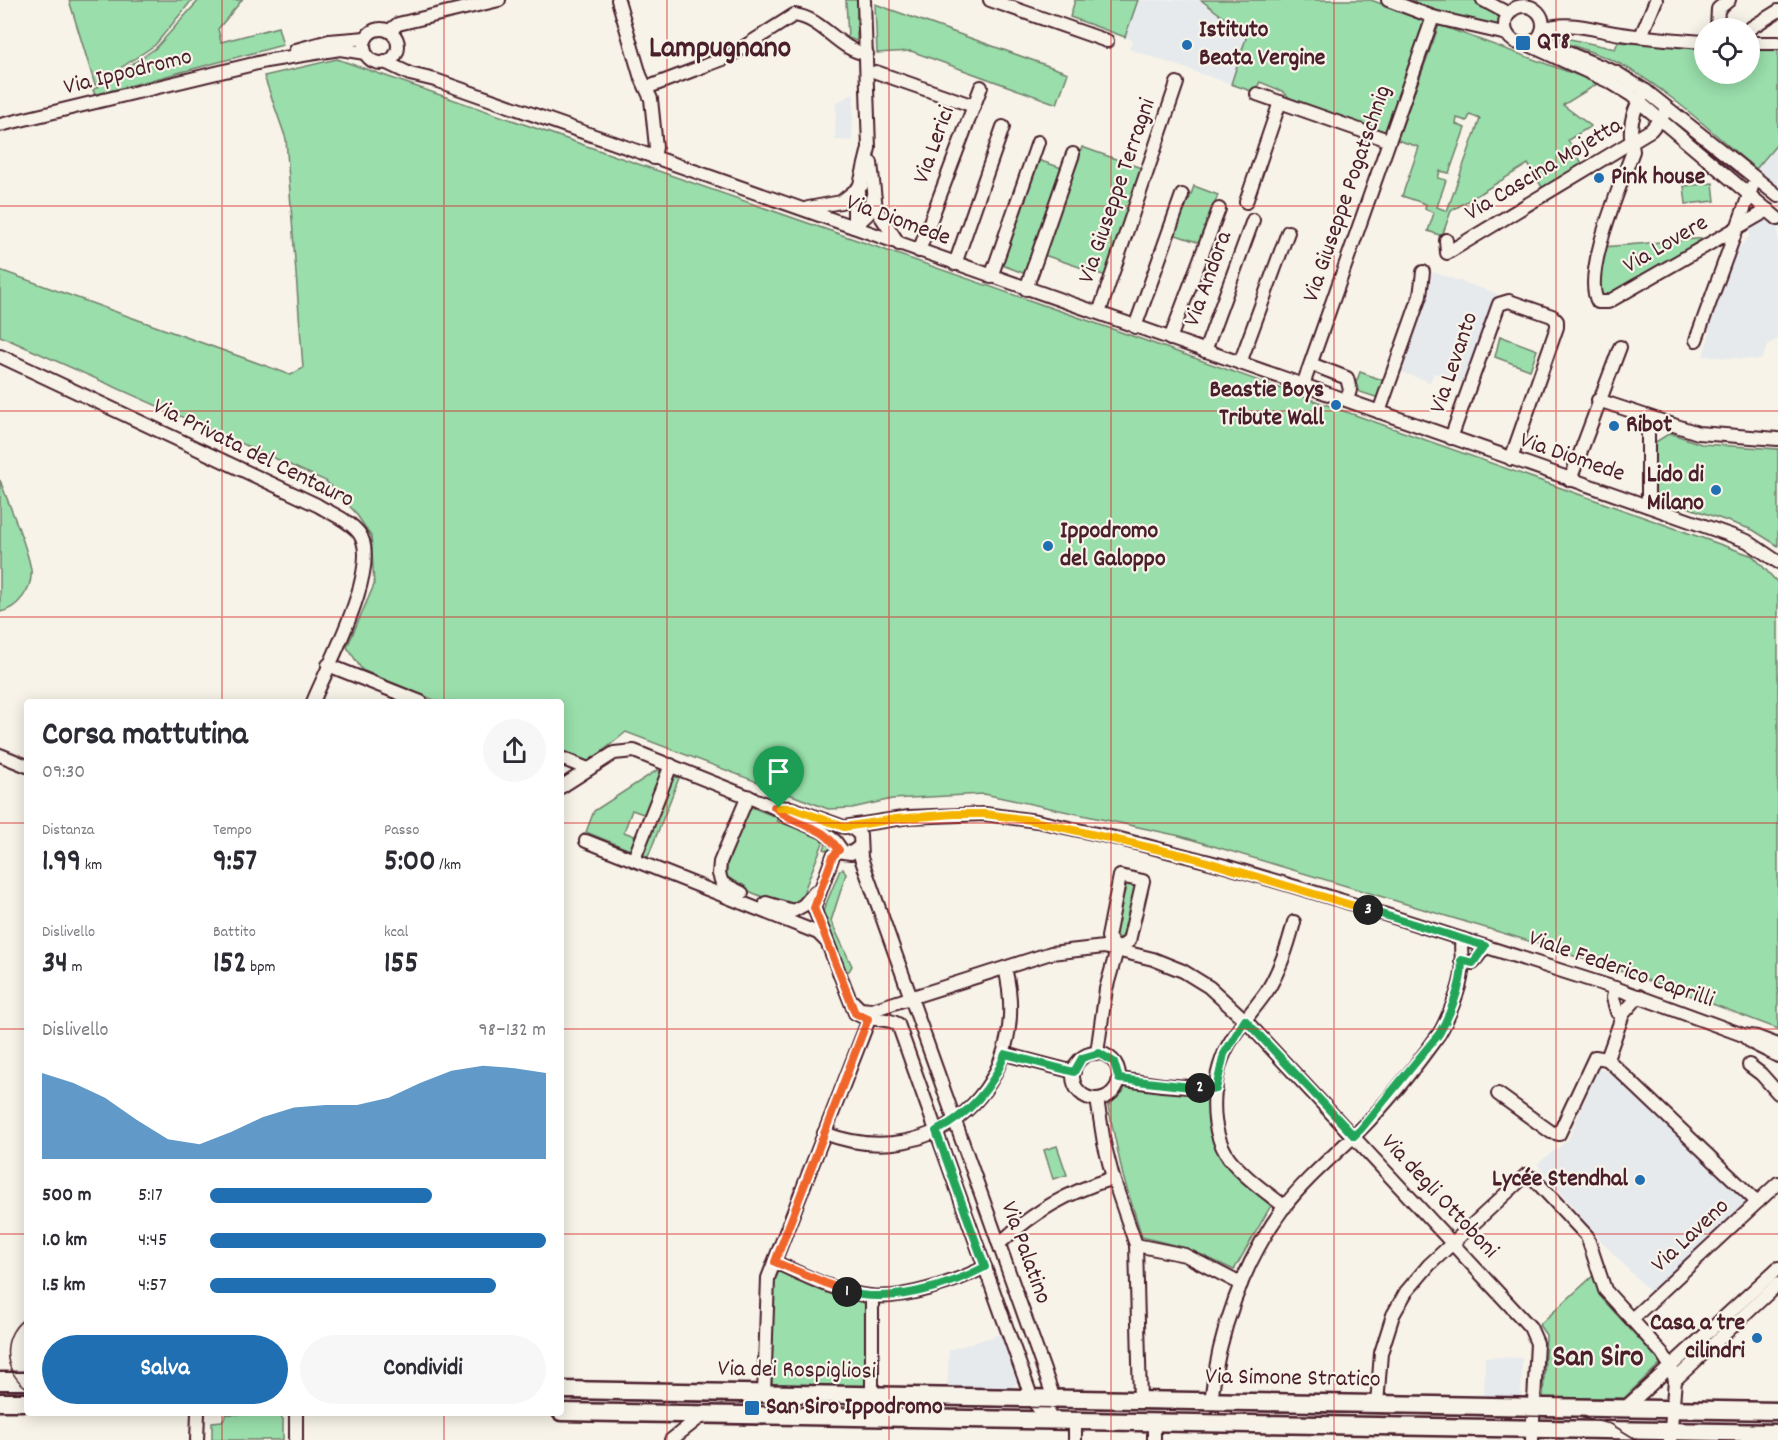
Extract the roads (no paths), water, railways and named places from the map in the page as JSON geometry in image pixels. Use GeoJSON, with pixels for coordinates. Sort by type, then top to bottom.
{"type":"FeatureCollection","features":[{"type":"Feature","properties":{"kind":"main road"},"geometry":{"type":"LineString","coordinates":[[0,1381],[24,1381]]}},
{"type":"Feature","properties":{"kind":"main road","name":"Via dei Rospigliosi"},"geometry":{"type":"LineString","coordinates":[[564,1390],[1052,1399]]}},
{"type":"Feature","properties":{"kind":"main road","name":"Via Simone Stratico"},"geometry":{"type":"LineString","coordinates":[[1052,1399],[1778,1411]]}},
{"type":"Feature","properties":{"kind":"main road"},"geometry":{"type":"LineString","coordinates":[[0,1402],[24,1402]]}},
{"type":"Feature","properties":{"kind":"main road"},"geometry":{"type":"LineString","coordinates":[[1692,1410],[1692,1431]]}},
{"type":"Feature","properties":{"kind":"main road","name":"Via dei Rospigliosi"},"geometry":{"type":"LineString","coordinates":[[564,1412],[1076,1421]]}},
{"type":"Feature","properties":{"kind":"main road","name":"Via Simone Stratico"},"geometry":{"type":"LineString","coordinates":[[1076,1421],[1533,1434],[1671,1436],[1692,1431],[1778,1433]]}},
{"type":"Feature","properties":{"kind":"street"},"geometry":{"type":"LineString","coordinates":[[389,31],[398,24],[499,0]]}},
{"type":"Feature","properties":{"kind":"street"},"geometry":{"type":"LineString","coordinates":[[618,0],[651,99],[656,147],[654,158]]}},
{"type":"Feature","properties":{"kind":"street"},"geometry":{"type":"LineString","coordinates":[[854,228],[867,214],[869,148],[864,0]]}},
{"type":"Feature","properties":{"kind":"street"},"geometry":{"type":"LineString","coordinates":[[990,0],[1107,41]]}},
{"type":"Feature","properties":{"kind":"street"},"geometry":{"type":"LineString","coordinates":[[1388,0],[1433,16],[1507,34]]}},
{"type":"Feature","properties":{"kind":"street"},"geometry":{"type":"LineString","coordinates":[[1483,0],[1513,8],[1523,6],[1534,8],[1585,27]]}},
{"type":"Feature","properties":{"kind":"street"},"geometry":{"type":"LineString","coordinates":[[1641,36],[1656,0]]}},
{"type":"Feature","properties":{"kind":"street"},"geometry":{"type":"LineString","coordinates":[[1718,18],[1718,9],[1729,0]]}},
{"type":"Feature","properties":{"kind":"street"},"geometry":{"type":"LineString","coordinates":[[1513,8],[1505,24],[1507,34],[1514,42],[1527,44],[1669,108],[1778,196]]}},
{"type":"Feature","properties":{"kind":"street"},"geometry":{"type":"LineString","coordinates":[[1534,8],[1551,46],[1617,72],[1642,95],[1660,120],[1778,219]]}},
{"type":"Feature","properties":{"kind":"street"},"geometry":{"type":"LineString","coordinates":[[1760,22],[1778,11]]}},
{"type":"Feature","properties":{"kind":"street"},"geometry":{"type":"LineString","coordinates":[[646,88],[718,61],[794,15],[828,31],[848,48],[867,54]]}},
{"type":"Feature","properties":{"kind":"street","name":"Via Giuseppe Pogatschnig"},"geometry":{"type":"LineString","coordinates":[[1303,386],[1433,16]]}},
{"type":"Feature","properties":{"kind":"street"},"geometry":{"type":"LineString","coordinates":[[1527,44],[1537,39],[1542,30],[1559,25],[1694,41]]}},
{"type":"Feature","properties":{"kind":"street"},"geometry":{"type":"LineString","coordinates":[[377,29],[389,31],[397,41],[396,53],[385,62],[374,61],[365,53],[366,38],[377,29]]}},
{"type":"Feature","properties":{"kind":"street","name":"Via Ippodromo"},"geometry":{"type":"LineString","coordinates":[[266,61],[320,43],[366,38]]}},
{"type":"Feature","properties":{"kind":"street"},"geometry":{"type":"LineString","coordinates":[[1760,43],[1778,43]]}},
{"type":"Feature","properties":{"kind":"street","name":"Via Ippodromo"},"geometry":{"type":"LineString","coordinates":[[0,125],[266,61],[340,49],[365,53]]}},
{"type":"Feature","properties":{"kind":"street","name":"Via Diomede"},"geometry":{"type":"LineString","coordinates":[[396,53],[403,63],[435,80]]}},
{"type":"Feature","properties":{"kind":"street","name":"Via Diomede"},"geometry":{"type":"LineString","coordinates":[[385,62],[410,74],[435,80],[803,208],[919,252],[1747,541],[1778,562]]}},
{"type":"Feature","properties":{"kind":"street"},"geometry":{"type":"LineString","coordinates":[[876,72],[968,104]]}},
{"type":"Feature","properties":{"kind":"street","name":"Via Giuseppe Terragni"},"geometry":{"type":"LineString","coordinates":[[1099,314],[1177,83]]}},
{"type":"Feature","properties":{"kind":"street","name":"Via Lerici"},"geometry":{"type":"LineString","coordinates":[[919,252],[981,87]]}},
{"type":"Feature","properties":{"kind":"street"},"geometry":{"type":"LineString","coordinates":[[1257,94],[1388,140]]}},
{"type":"Feature","properties":{"kind":"street"},"geometry":{"type":"LineString","coordinates":[[1631,141],[1630,130],[1642,95]]}},
{"type":"Feature","properties":{"kind":"street"},"geometry":{"type":"LineString","coordinates":[[1246,202],[1280,102]]}},
{"type":"Feature","properties":{"kind":"street","name":"Via Cascina Mojetta"},"geometry":{"type":"LineString","coordinates":[[1446,240],[1447,253],[1650,130],[1669,108]]}},
{"type":"Feature","properties":{"kind":"street"},"geometry":{"type":"LineString","coordinates":[[955,264],[1003,127]]}},
{"type":"Feature","properties":{"kind":"street","name":"Via Lovere"},"geometry":{"type":"LineString","coordinates":[[1631,141],[1633,151],[1595,261],[1595,295],[1601,303],[1608,302],[1735,229],[1748,193],[1758,179]]}},
{"type":"Feature","properties":{"kind":"street"},"geometry":{"type":"LineString","coordinates":[[992,277],[1038,142]]}},
{"type":"Feature","properties":{"kind":"street"},"geometry":{"type":"LineString","coordinates":[[1026,289],[1074,154]]}},
{"type":"Feature","properties":{"kind":"street"},"geometry":{"type":"LineString","coordinates":[[803,208],[841,202],[868,184]]}},
{"type":"Feature","properties":{"kind":"street"},"geometry":{"type":"LineString","coordinates":[[868,184],[876,209],[899,244]]}},
{"type":"Feature","properties":{"kind":"street"},"geometry":{"type":"LineString","coordinates":[[1135,327],[1182,195]]}},
{"type":"Feature","properties":{"kind":"street"},"geometry":{"type":"LineString","coordinates":[[1170,339],[1219,208]]}},
{"type":"Feature","properties":{"kind":"street"},"geometry":{"type":"LineString","coordinates":[[1696,340],[1735,229],[1768,210]]}},
{"type":"Feature","properties":{"kind":"street","name":"Via Andora"},"geometry":{"type":"LineString","coordinates":[[1205,351],[1253,220]]}},
{"type":"Feature","properties":{"kind":"street"},"geometry":{"type":"LineString","coordinates":[[1240,363],[1288,232]]}},
{"type":"Feature","properties":{"kind":"street"},"geometry":{"type":"LineString","coordinates":[[1379,412],[1420,296],[1423,272]]}},
{"type":"Feature","properties":{"kind":"street","name":"Via Levanto"},"geometry":{"type":"LineString","coordinates":[[1451,438],[1500,302],[1509,301],[1556,319],[1557,327],[1511,459]]}},
{"type":"Feature","properties":{"kind":"street"},"geometry":{"type":"LineString","coordinates":[[1570,480],[1598,400],[1620,347]]}},
{"type":"Feature","properties":{"kind":"street","name":"Via Privata del Centauro"},"geometry":{"type":"LineString","coordinates":[[0,356],[317,505],[358,532],[365,550],[365,571],[340,642],[328,665],[315,699]]}},
{"type":"Feature","properties":{"kind":"street"},"geometry":{"type":"LineString","coordinates":[[1311,364],[1347,378],[1350,390],[1347,400]]}},
{"type":"Feature","properties":{"kind":"street"},"geometry":{"type":"LineString","coordinates":[[1598,400],[1706,434],[1778,439]]}},
{"type":"Feature","properties":{"kind":"street"},"geometry":{"type":"LineString","coordinates":[[1645,416],[1648,424],[1648,506]]}},
{"type":"Feature","properties":{"kind":"street"},"geometry":{"type":"LineString","coordinates":[[1648,440],[1656,429],[1672,424]]}},
{"type":"Feature","properties":{"kind":"street"},"geometry":{"type":"LineString","coordinates":[[328,665],[413,699]]}},
{"type":"Feature","properties":{"kind":"street"},"geometry":{"type":"LineString","coordinates":[[564,785],[614,753],[624,750],[634,751],[774,807],[788,818],[823,832],[850,853],[860,843],[858,831],[792,808],[774,807]]}},
{"type":"Feature","properties":{"kind":"street"},"geometry":{"type":"LineString","coordinates":[[0,755],[24,765]]}},
{"type":"Feature","properties":{"kind":"street"},"geometry":{"type":"LineString","coordinates":[[564,759],[588,769]]}},
{"type":"Feature","properties":{"kind":"street"},"geometry":{"type":"LineString","coordinates":[[634,859],[671,765]]}},
{"type":"Feature","properties":{"kind":"street"},"geometry":{"type":"LineString","coordinates":[[748,796],[720,862],[719,874],[722,883],[788,911],[798,909],[820,886]]}},
{"type":"Feature","properties":{"kind":"street","name":"Viale Federico Caprilli"},"geometry":{"type":"LineString","coordinates":[[847,827],[896,819],[977,814],[1051,824],[1238,870],[1640,996],[1743,1035],[1757,1037],[1778,1045]]}},
{"type":"Feature","properties":{"kind":"street","name":"Viale Federico Caprilli"},"geometry":{"type":"LineString","coordinates":[[860,843],[880,825],[896,819]]}},
{"type":"Feature","properties":{"kind":"street"},"geometry":{"type":"LineString","coordinates":[[764,1394],[766,1284],[870,1014],[860,1009],[851,1000],[814,908],[820,886],[837,845],[837,833],[847,827]]}},
{"type":"Feature","properties":{"kind":"street"},"geometry":{"type":"LineString","coordinates":[[586,841],[810,929],[826,940]]}},
{"type":"Feature","properties":{"kind":"street","name":"Via Palatino"},"geometry":{"type":"LineString","coordinates":[[860,843],[905,999],[916,1012],[1051,1389],[1052,1399]]}},
{"type":"Feature","properties":{"kind":"street"},"geometry":{"type":"LineString","coordinates":[[1097,1053],[1106,989],[1117,950],[1129,941],[1143,880],[1120,876],[1108,936],[1117,950]]}},
{"type":"Feature","properties":{"kind":"street"},"geometry":{"type":"LineString","coordinates":[[1285,1207],[1261,1189],[1228,1156],[1216,1117],[1216,1089],[1224,1054],[1267,990],[1279,967],[1294,922]]}},
{"type":"Feature","properties":{"kind":"street"},"geometry":{"type":"LineString","coordinates":[[1211,1402],[1221,1345],[1241,1284],[1264,1239],[1285,1207],[1322,1164],[1354,1136],[1439,1034],[1448,1017],[1461,976],[1462,939]]}},
{"type":"Feature","properties":{"kind":"street"},"geometry":{"type":"LineString","coordinates":[[1461,960],[1473,963],[1485,946]]}},
{"type":"Feature","properties":{"kind":"street","name":"Via degli Ottoboni"},"geometry":{"type":"LineString","coordinates":[[870,1014],[905,999],[918,997],[1051,952],[1073,948],[1104,947],[1152,959],[1183,971],[1209,987],[1245,1020],[1530,1327],[1537,1343],[1533,1407]]}},
{"type":"Feature","properties":{"kind":"street"},"geometry":{"type":"LineString","coordinates":[[824,1133],[857,1142],[882,1143],[936,1131],[955,1122],[994,1079],[1005,1054],[1010,1008],[1005,968]]}},
{"type":"Feature","properties":{"kind":"street"},"geometry":{"type":"LineString","coordinates":[[1615,988],[1614,1005],[1617,1012],[1623,1014]]}},
{"type":"Feature","properties":{"kind":"street"},"geometry":{"type":"LineString","coordinates":[[1607,1059],[1623,1014],[1640,996]]}},
{"type":"Feature","properties":{"kind":"street","name":"Via Palatino"},"geometry":{"type":"LineString","coordinates":[[870,1014],[898,1024],[1032,1399]]}},
{"type":"Feature","properties":{"kind":"street","name":"Viale Federico Caprilli"},"geometry":{"type":"LineString","coordinates":[[1743,1035],[1752,1043],[1778,1056]]}},
{"type":"Feature","properties":{"kind":"street"},"geometry":{"type":"LineString","coordinates":[[1097,1053],[1113,1060],[1118,1069],[1119,1079],[1112,1093],[1097,1099],[1080,1092],[1075,1083],[1074,1072],[1082,1058],[1097,1053]]}},
{"type":"Feature","properties":{"kind":"street"},"geometry":{"type":"LineString","coordinates":[[1005,1054],[1074,1072]]}},
{"type":"Feature","properties":{"kind":"street"},"geometry":{"type":"LineString","coordinates":[[1497,1094],[1551,1132],[1559,1134],[1595,1057],[1607,1059],[1757,1202]]}},
{"type":"Feature","properties":{"kind":"street"},"geometry":{"type":"LineString","coordinates":[[1749,1065],[1761,1074],[1778,1093]]}},
{"type":"Feature","properties":{"kind":"street"},"geometry":{"type":"LineString","coordinates":[[1119,1079],[1216,1089]]}},
{"type":"Feature","properties":{"kind":"street"},"geometry":{"type":"LineString","coordinates":[[1097,1099],[1104,1143],[1113,1178],[1136,1245],[1140,1401]]}},
{"type":"Feature","properties":{"kind":"street"},"geometry":{"type":"LineString","coordinates":[[1377,1404],[1381,1353],[1393,1316],[1417,1277],[1526,1175],[1534,1179],[1587,1236],[1605,1290],[1671,1367],[1675,1380],[1671,1436]]}},
{"type":"Feature","properties":{"kind":"street"},"geometry":{"type":"LineString","coordinates":[[999,1244],[1028,1219],[1053,1202],[1113,1178]]}},
{"type":"Feature","properties":{"kind":"street","name":"Via Laveno"},"geometry":{"type":"LineString","coordinates":[[1632,1319],[1778,1183]]}},
{"type":"Feature","properties":{"kind":"street"},"geometry":{"type":"LineString","coordinates":[[1136,1245],[1185,1255],[1241,1284]]}},
{"type":"Feature","properties":{"kind":"street"},"geometry":{"type":"LineString","coordinates":[[775,1262],[835,1288],[872,1296],[937,1285],[985,1267]]}},
{"type":"Feature","properties":{"kind":"street"},"geometry":{"type":"LineString","coordinates":[[1624,1409],[1778,1268]]}},
{"type":"Feature","properties":{"kind":"street"},"geometry":{"type":"LineString","coordinates":[[1675,1380],[1778,1284]]}},
{"type":"Feature","properties":{"kind":"street"},"geometry":{"type":"LineString","coordinates":[[872,1296],[872,1396]]}},
{"type":"Feature","properties":{"kind":"street"},"geometry":{"type":"LineString","coordinates":[[1032,1399],[1047,1420]]}},
{"type":"Feature","properties":{"kind":"street"},"geometry":{"type":"LineString","coordinates":[[1047,1420],[1052,1399]]}},
{"type":"Feature","properties":{"kind":"street"},"geometry":{"type":"LineString","coordinates":[[1533,1407],[1533,1434]]}},
{"type":"Feature","properties":{"kind":"street"},"geometry":{"type":"LineString","coordinates":[[675,1414],[680,1418],[681,1431]]}},
{"type":"Feature","properties":{"kind":"street"},"geometry":{"type":"LineString","coordinates":[[671,1440],[699,1418],[711,1414]]}},
{"type":"Feature","properties":{"kind":"street"},"geometry":{"type":"LineString","coordinates":[[197,1440],[198,1416]]}},
{"type":"Feature","properties":{"kind":"street"},"geometry":{"type":"LineString","coordinates":[[296,1416],[296,1440]]}},
{"type":"Feature","properties":{"kind":"street"},"geometry":{"type":"LineString","coordinates":[[1076,1421],[1076,1440]]}},
{"type":"Feature","properties":{"kind":"street"},"geometry":{"type":"LineString","coordinates":[[1154,1422],[1154,1440]]}},
{"type":"Feature","properties":{"kind":"tram line"},"geometry":{"type":"LineString","coordinates":[[24,1319],[12,1332],[8,1352],[12,1372],[24,1386]]}},
{"type":"Feature","properties":{"kind":"tram line"},"geometry":{"type":"LineString","coordinates":[[564,1399],[1579,1417],[1611,1424],[1637,1440]]}},
{"type":"Feature","properties":{"kind":"place","name":"QT8"},"geometry":{"type":"Point","coordinates":[1523,43]}},
{"type":"Feature","properties":{"kind":"place","name":"Istituto Beata Vergine"},"geometry":{"type":"Point","coordinates":[1187,45]}},
{"type":"Feature","properties":{"kind":"place","name":"Pink house"},"geometry":{"type":"Point","coordinates":[1599,178]}},
{"type":"Feature","properties":{"kind":"place","name":"Beastie Boys Tribute Wall"},"geometry":{"type":"Point","coordinates":[1336,405]}},
{"type":"Feature","properties":{"kind":"place","name":"Ribot"},"geometry":{"type":"Point","coordinates":[1614,426]}},
{"type":"Feature","properties":{"kind":"place","name":"Lido di Milano"},"geometry":{"type":"Point","coordinates":[1716,490]}},
{"type":"Feature","properties":{"kind":"place","name":"Ippodromo del Galoppo"},"geometry":{"type":"Point","coordinates":[1048,546]}},
{"type":"Feature","properties":{"kind":"place","name":"Lycée Stendhal"},"geometry":{"type":"Point","coordinates":[1640,1180]}},
{"type":"Feature","properties":{"kind":"place","name":"Casa a tre cilindri"},"geometry":{"type":"Point","coordinates":[1757,1338]}},
{"type":"Feature","properties":{"kind":"place","name":"San Siro Ippodromo"},"geometry":{"type":"Point","coordinates":[752,1408]}},
{"type":"Feature","properties":{"kind":"district","name":"Lampugnano"},"geometry":{"type":"Point","coordinates":[720,50]}},
{"type":"Feature","properties":{"kind":"district","name":"San Siro"},"geometry":{"type":"Point","coordinates":[1598,1359]}}]}
